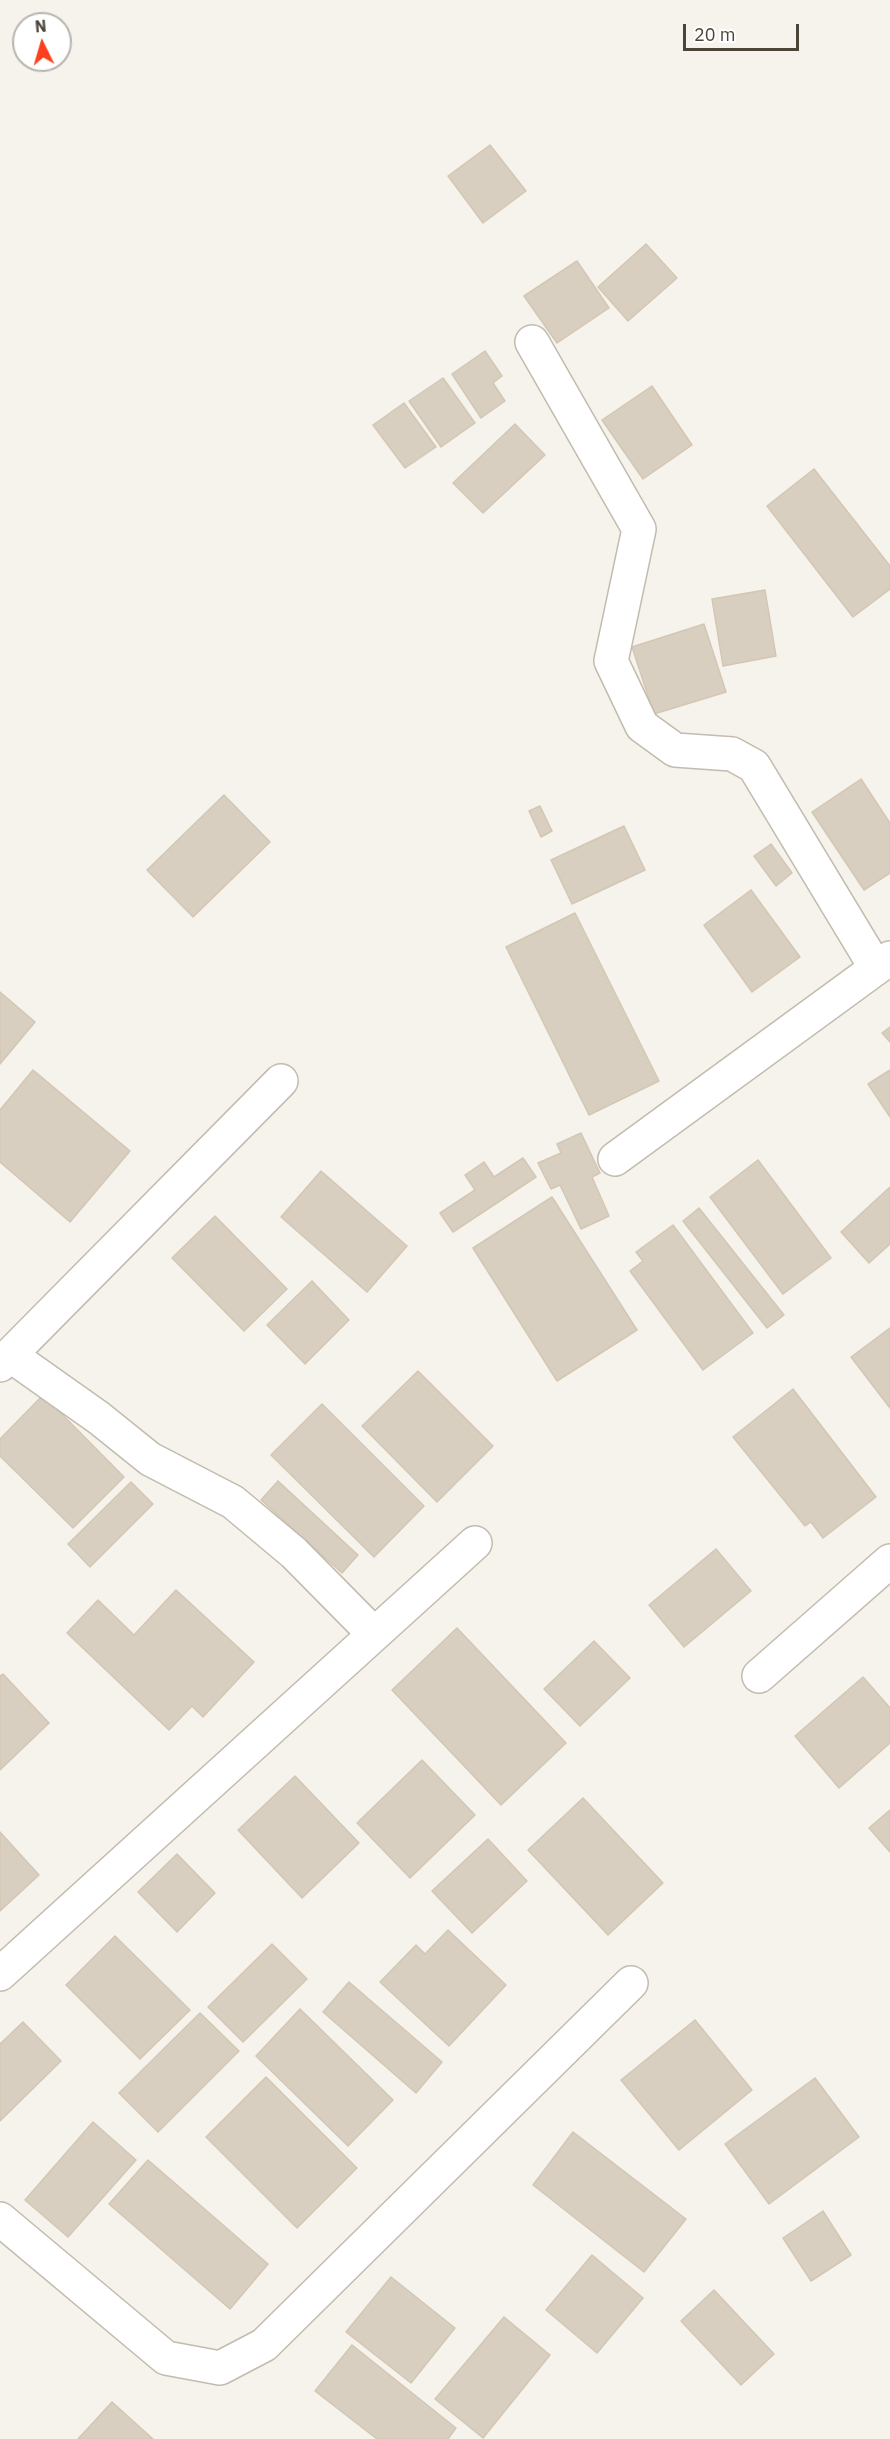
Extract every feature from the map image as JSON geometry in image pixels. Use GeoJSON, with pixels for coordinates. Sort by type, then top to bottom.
{"type":"FeatureCollection","features":[{"type":"Feature","properties":{"kind":"street"},"geometry":{"type":"LineString","coordinates":[[532,342],[639,529],[611,661],[642,726],[675,750],[732,754],[754,766],[883,963],[615,1159]]}},
{"type":"Feature","properties":{"kind":"street"},"geometry":{"type":"LineString","coordinates":[[281,1081],[5,1360],[99,1418],[150,1459],[232,1502],[294,1552],[374,1634]]}},
{"type":"Feature","properties":{"kind":"street"},"geometry":{"type":"LineString","coordinates":[[0,1974],[475,1543]]}},
{"type":"Feature","properties":{"kind":"street"},"geometry":{"type":"LineString","coordinates":[[759,1676],[890,1561]]}},
{"type":"Feature","properties":{"kind":"street"},"geometry":{"type":"LineString","coordinates":[[0,2219],[166,2358],[220,2368],[264,2344],[631,1983]]}},
{"type":"Feature","properties":{"kind":"building"},"geometry":{"type":"Polygon","coordinates":[[[490,145],[526,191],[483,223],[448,176],[490,145]]]}},
{"type":"Feature","properties":{"kind":"building"},"geometry":{"type":"Polygon","coordinates":[[[646,244],[677,278],[628,321],[598,287],[646,244]]]}},
{"type":"Feature","properties":{"kind":"building"},"geometry":{"type":"Polygon","coordinates":[[[577,261],[609,308],[557,343],[524,296],[577,261]]]}},
{"type":"Feature","properties":{"kind":"building"},"geometry":{"type":"Polygon","coordinates":[[[485,351],[502,376],[493,383],[505,401],[481,418],[452,374],[485,351]]]}},
{"type":"Feature","properties":{"kind":"building"},"geometry":{"type":"Polygon","coordinates":[[[443,378],[475,423],[441,447],[409,401],[443,378]]]}},
{"type":"Feature","properties":{"kind":"building"},"geometry":{"type":"Polygon","coordinates":[[[652,386],[692,445],[643,479],[602,420],[652,386]]]}},
{"type":"Feature","properties":{"kind":"building"},"geometry":{"type":"Polygon","coordinates":[[[404,403],[436,447],[405,468],[373,425],[404,403]]]}},
{"type":"Feature","properties":{"kind":"building"},"geometry":{"type":"Polygon","coordinates":[[[515,424],[545,455],[483,513],[453,483],[515,424]]]}},
{"type":"Feature","properties":{"kind":"building"},"geometry":{"type":"Polygon","coordinates":[[[814,469],[890,566],[890,589],[853,617],[767,506],[814,469]]]}},
{"type":"Feature","properties":{"kind":"building"},"geometry":{"type":"Polygon","coordinates":[[[765,590],[776,656],[723,666],[712,599],[765,590]]]}},
{"type":"Feature","properties":{"kind":"building"},"geometry":{"type":"Polygon","coordinates":[[[704,624],[726,692],[654,714],[632,647],[704,624]]]}},
{"type":"Feature","properties":{"kind":"building"},"geometry":{"type":"Polygon","coordinates":[[[861,779],[890,823],[890,873],[864,890],[812,812],[861,779]]]}},
{"type":"Feature","properties":{"kind":"building"},"geometry":{"type":"Polygon","coordinates":[[[224,795],[270,842],[193,917],[147,870],[224,795]]]}},
{"type":"Feature","properties":{"kind":"building"},"geometry":{"type":"Polygon","coordinates":[[[540,806],[552,831],[541,837],[529,811],[540,806]]]}},
{"type":"Feature","properties":{"kind":"building"},"geometry":{"type":"Polygon","coordinates":[[[624,826],[645,870],[572,904],[551,860],[624,826]]]}},
{"type":"Feature","properties":{"kind":"building"},"geometry":{"type":"Polygon","coordinates":[[[771,844],[792,873],[776,886],[754,856],[771,844]]]}},
{"type":"Feature","properties":{"kind":"building"},"geometry":{"type":"Polygon","coordinates":[[[751,890],[800,957],[752,992],[704,925],[751,890]]]}},
{"type":"Feature","properties":{"kind":"building"},"geometry":{"type":"Polygon","coordinates":[[[575,913],[659,1081],[589,1115],[506,947],[575,913]]]}},
{"type":"Feature","properties":{"kind":"building"},"geometry":{"type":"Polygon","coordinates":[[[0,992],[35,1022],[0,1064],[0,992]]]}},
{"type":"Feature","properties":{"kind":"building"},"geometry":{"type":"Polygon","coordinates":[[[890,1027],[890,1042],[882,1033],[890,1027]]]}},
{"type":"Feature","properties":{"kind":"building"},"geometry":{"type":"Polygon","coordinates":[[[33,1070],[130,1151],[70,1222],[0,1162],[0,1110],[33,1070]]]}},
{"type":"Feature","properties":{"kind":"building"},"geometry":{"type":"Polygon","coordinates":[[[890,1070],[890,1117],[868,1084],[890,1070]]]}},
{"type":"Feature","properties":{"kind":"building"},"geometry":{"type":"Polygon","coordinates":[[[581,1133],[600,1173],[592,1177],[609,1216],[581,1229],[560,1185],[551,1189],[538,1163],[561,1153],[557,1144],[581,1133]]]}},
{"type":"Feature","properties":{"kind":"building"},"geometry":{"type":"Polygon","coordinates":[[[523,1158],[536,1177],[453,1232],[440,1213],[475,1190],[465,1175],[484,1162],[494,1177],[523,1158]]]}},
{"type":"Feature","properties":{"kind":"building"},"geometry":{"type":"Polygon","coordinates":[[[758,1160],[831,1258],[783,1294],[710,1197],[758,1160]]]}},
{"type":"Feature","properties":{"kind":"building"},"geometry":{"type":"Polygon","coordinates":[[[321,1171],[407,1246],[367,1292],[281,1217],[321,1171]]]}},
{"type":"Feature","properties":{"kind":"building"},"geometry":{"type":"Polygon","coordinates":[[[890,1187],[890,1244],[869,1263],[841,1232],[890,1187]]]}},
{"type":"Feature","properties":{"kind":"building"},"geometry":{"type":"Polygon","coordinates":[[[552,1197],[637,1330],[557,1381],[473,1248],[552,1197]]]}},
{"type":"Feature","properties":{"kind":"building"},"geometry":{"type":"Polygon","coordinates":[[[699,1208],[784,1315],[767,1328],[683,1221],[699,1208]]]}},
{"type":"Feature","properties":{"kind":"building"},"geometry":{"type":"Polygon","coordinates":[[[215,1216],[287,1289],[244,1331],[172,1258],[215,1216]]]}},
{"type":"Feature","properties":{"kind":"building"},"geometry":{"type":"Polygon","coordinates":[[[673,1225],[753,1333],[703,1370],[630,1271],[643,1261],[636,1252],[673,1225]]]}},
{"type":"Feature","properties":{"kind":"building"},"geometry":{"type":"Polygon","coordinates":[[[312,1281],[349,1320],[305,1364],[267,1325],[312,1281]]]}},
{"type":"Feature","properties":{"kind":"building"},"geometry":{"type":"Polygon","coordinates":[[[890,1328],[890,1408],[851,1357],[890,1328]]]}},
{"type":"Feature","properties":{"kind":"building"},"geometry":{"type":"Polygon","coordinates":[[[418,1371],[493,1446],[437,1502],[362,1426],[418,1371]]]}},
{"type":"Feature","properties":{"kind":"building"},"geometry":{"type":"Polygon","coordinates":[[[793,1389],[876,1497],[823,1538],[811,1522],[805,1526],[733,1437],[793,1389]]]}},
{"type":"Feature","properties":{"kind":"building"},"geometry":{"type":"Polygon","coordinates":[[[43,1395],[124,1477],[73,1528],[0,1456],[0,1439],[43,1395]]]}},
{"type":"Feature","properties":{"kind":"building"},"geometry":{"type":"Polygon","coordinates":[[[322,1404],[424,1506],[374,1557],[271,1455],[322,1404]]]}},
{"type":"Feature","properties":{"kind":"building"},"geometry":{"type":"Polygon","coordinates":[[[278,1481],[358,1555],[342,1573],[261,1500],[278,1481]]]}},
{"type":"Feature","properties":{"kind":"building"},"geometry":{"type":"Polygon","coordinates":[[[131,1482],[153,1504],[90,1567],[68,1544],[131,1482]]]}},
{"type":"Feature","properties":{"kind":"building"},"geometry":{"type":"Polygon","coordinates":[[[716,1549],[751,1591],[684,1647],[649,1605],[716,1549]]]}},
{"type":"Feature","properties":{"kind":"building"},"geometry":{"type":"Polygon","coordinates":[[[176,1590],[254,1662],[203,1717],[192,1706],[169,1730],[67,1633],[98,1600],[134,1635],[176,1590]]]}},
{"type":"Feature","properties":{"kind":"building"},"geometry":{"type":"Polygon","coordinates":[[[457,1628],[566,1743],[501,1805],[392,1690],[457,1628]]]}},
{"type":"Feature","properties":{"kind":"building"},"geometry":{"type":"Polygon","coordinates":[[[594,1641],[630,1678],[580,1726],[544,1689],[594,1641]]]}},
{"type":"Feature","properties":{"kind":"building"},"geometry":{"type":"Polygon","coordinates":[[[3,1674],[49,1723],[0,1770],[0,1676],[3,1674]]]}},
{"type":"Feature","properties":{"kind":"building"},"geometry":{"type":"Polygon","coordinates":[[[863,1677],[890,1708],[890,1743],[839,1788],[795,1736],[863,1677]]]}},
{"type":"Feature","properties":{"kind":"building"},"geometry":{"type":"Polygon","coordinates":[[[422,1760],[475,1815],[410,1878],[357,1823],[422,1760]]]}},
{"type":"Feature","properties":{"kind":"building"},"geometry":{"type":"Polygon","coordinates":[[[295,1776],[359,1843],[302,1898],[238,1830],[295,1776]]]}},
{"type":"Feature","properties":{"kind":"building"},"geometry":{"type":"Polygon","coordinates":[[[583,1798],[663,1883],[608,1935],[528,1850],[583,1798]]]}},
{"type":"Feature","properties":{"kind":"building"},"geometry":{"type":"Polygon","coordinates":[[[890,1810],[890,1852],[869,1828],[890,1810]]]}},
{"type":"Feature","properties":{"kind":"building"},"geometry":{"type":"Polygon","coordinates":[[[0,1832],[39,1875],[0,1911],[0,1832]]]}},
{"type":"Feature","properties":{"kind":"building"},"geometry":{"type":"Polygon","coordinates":[[[488,1839],[527,1881],[472,1933],[432,1891],[488,1839]]]}},
{"type":"Feature","properties":{"kind":"building"},"geometry":{"type":"Polygon","coordinates":[[[177,1854],[215,1893],[177,1932],[138,1892],[177,1854]]]}},
{"type":"Feature","properties":{"kind":"building"},"geometry":{"type":"Polygon","coordinates":[[[448,1930],[506,1985],[449,2046],[380,1982],[416,1945],[425,1954],[448,1930]]]}},
{"type":"Feature","properties":{"kind":"building"},"geometry":{"type":"Polygon","coordinates":[[[115,1936],[190,2010],[140,2059],[66,1985],[115,1936]]]}},
{"type":"Feature","properties":{"kind":"building"},"geometry":{"type":"Polygon","coordinates":[[[272,1944],[307,1979],[243,2042],[208,2007],[272,1944]]]}},
{"type":"Feature","properties":{"kind":"building"},"geometry":{"type":"Polygon","coordinates":[[[349,1982],[442,2062],[416,2093],[323,2012],[349,1982]]]}},
{"type":"Feature","properties":{"kind":"building"},"geometry":{"type":"Polygon","coordinates":[[[300,2009],[393,2100],[348,2146],[256,2056],[300,2009]]]}},
{"type":"Feature","properties":{"kind":"building"},"geometry":{"type":"Polygon","coordinates":[[[200,2013],[239,2051],[158,2132],[119,2093],[200,2013]]]}},
{"type":"Feature","properties":{"kind":"building"},"geometry":{"type":"Polygon","coordinates":[[[695,2020],[752,2090],[679,2150],[621,2080],[695,2020]]]}},
{"type":"Feature","properties":{"kind":"building"},"geometry":{"type":"Polygon","coordinates":[[[23,2022],[61,2061],[0,2121],[0,2044],[23,2022]]]}},
{"type":"Feature","properties":{"kind":"building"},"geometry":{"type":"Polygon","coordinates":[[[266,2077],[357,2168],[297,2228],[206,2137],[266,2077]]]}},
{"type":"Feature","properties":{"kind":"building"},"geometry":{"type":"Polygon","coordinates":[[[815,2078],[859,2137],[769,2204],[725,2144],[815,2078]]]}},
{"type":"Feature","properties":{"kind":"building"},"geometry":{"type":"Polygon","coordinates":[[[93,2122],[136,2160],[68,2237],[25,2200],[93,2122]]]}},
{"type":"Feature","properties":{"kind":"building"},"geometry":{"type":"Polygon","coordinates":[[[573,2132],[686,2219],[644,2272],[533,2185],[573,2132]]]}},
{"type":"Feature","properties":{"kind":"building"},"geometry":{"type":"Polygon","coordinates":[[[148,2160],[268,2264],[230,2309],[109,2204],[148,2160]]]}},
{"type":"Feature","properties":{"kind":"building"},"geometry":{"type":"Polygon","coordinates":[[[823,2211],[851,2255],[811,2281],[783,2238],[823,2211]]]}},
{"type":"Feature","properties":{"kind":"building"},"geometry":{"type":"Polygon","coordinates":[[[592,2255],[643,2298],[597,2353],[546,2310],[592,2255]]]}},
{"type":"Feature","properties":{"kind":"building"},"geometry":{"type":"Polygon","coordinates":[[[391,2277],[455,2328],[411,2383],[346,2332],[391,2277]]]}},
{"type":"Feature","properties":{"kind":"building"},"geometry":{"type":"Polygon","coordinates":[[[714,2290],[774,2354],[741,2385],[681,2321],[714,2290]]]}},
{"type":"Feature","properties":{"kind":"building"},"geometry":{"type":"Polygon","coordinates":[[[504,2317],[550,2355],[483,2438],[435,2399],[504,2317]]]}},
{"type":"Feature","properties":{"kind":"building"},"geometry":{"type":"Polygon","coordinates":[[[352,2345],[456,2428],[448,2439],[377,2439],[315,2391],[352,2345]]]}},
{"type":"Feature","properties":{"kind":"building"},"geometry":{"type":"Polygon","coordinates":[[[112,2402],[153,2439],[78,2439],[112,2402]]]}}]}
